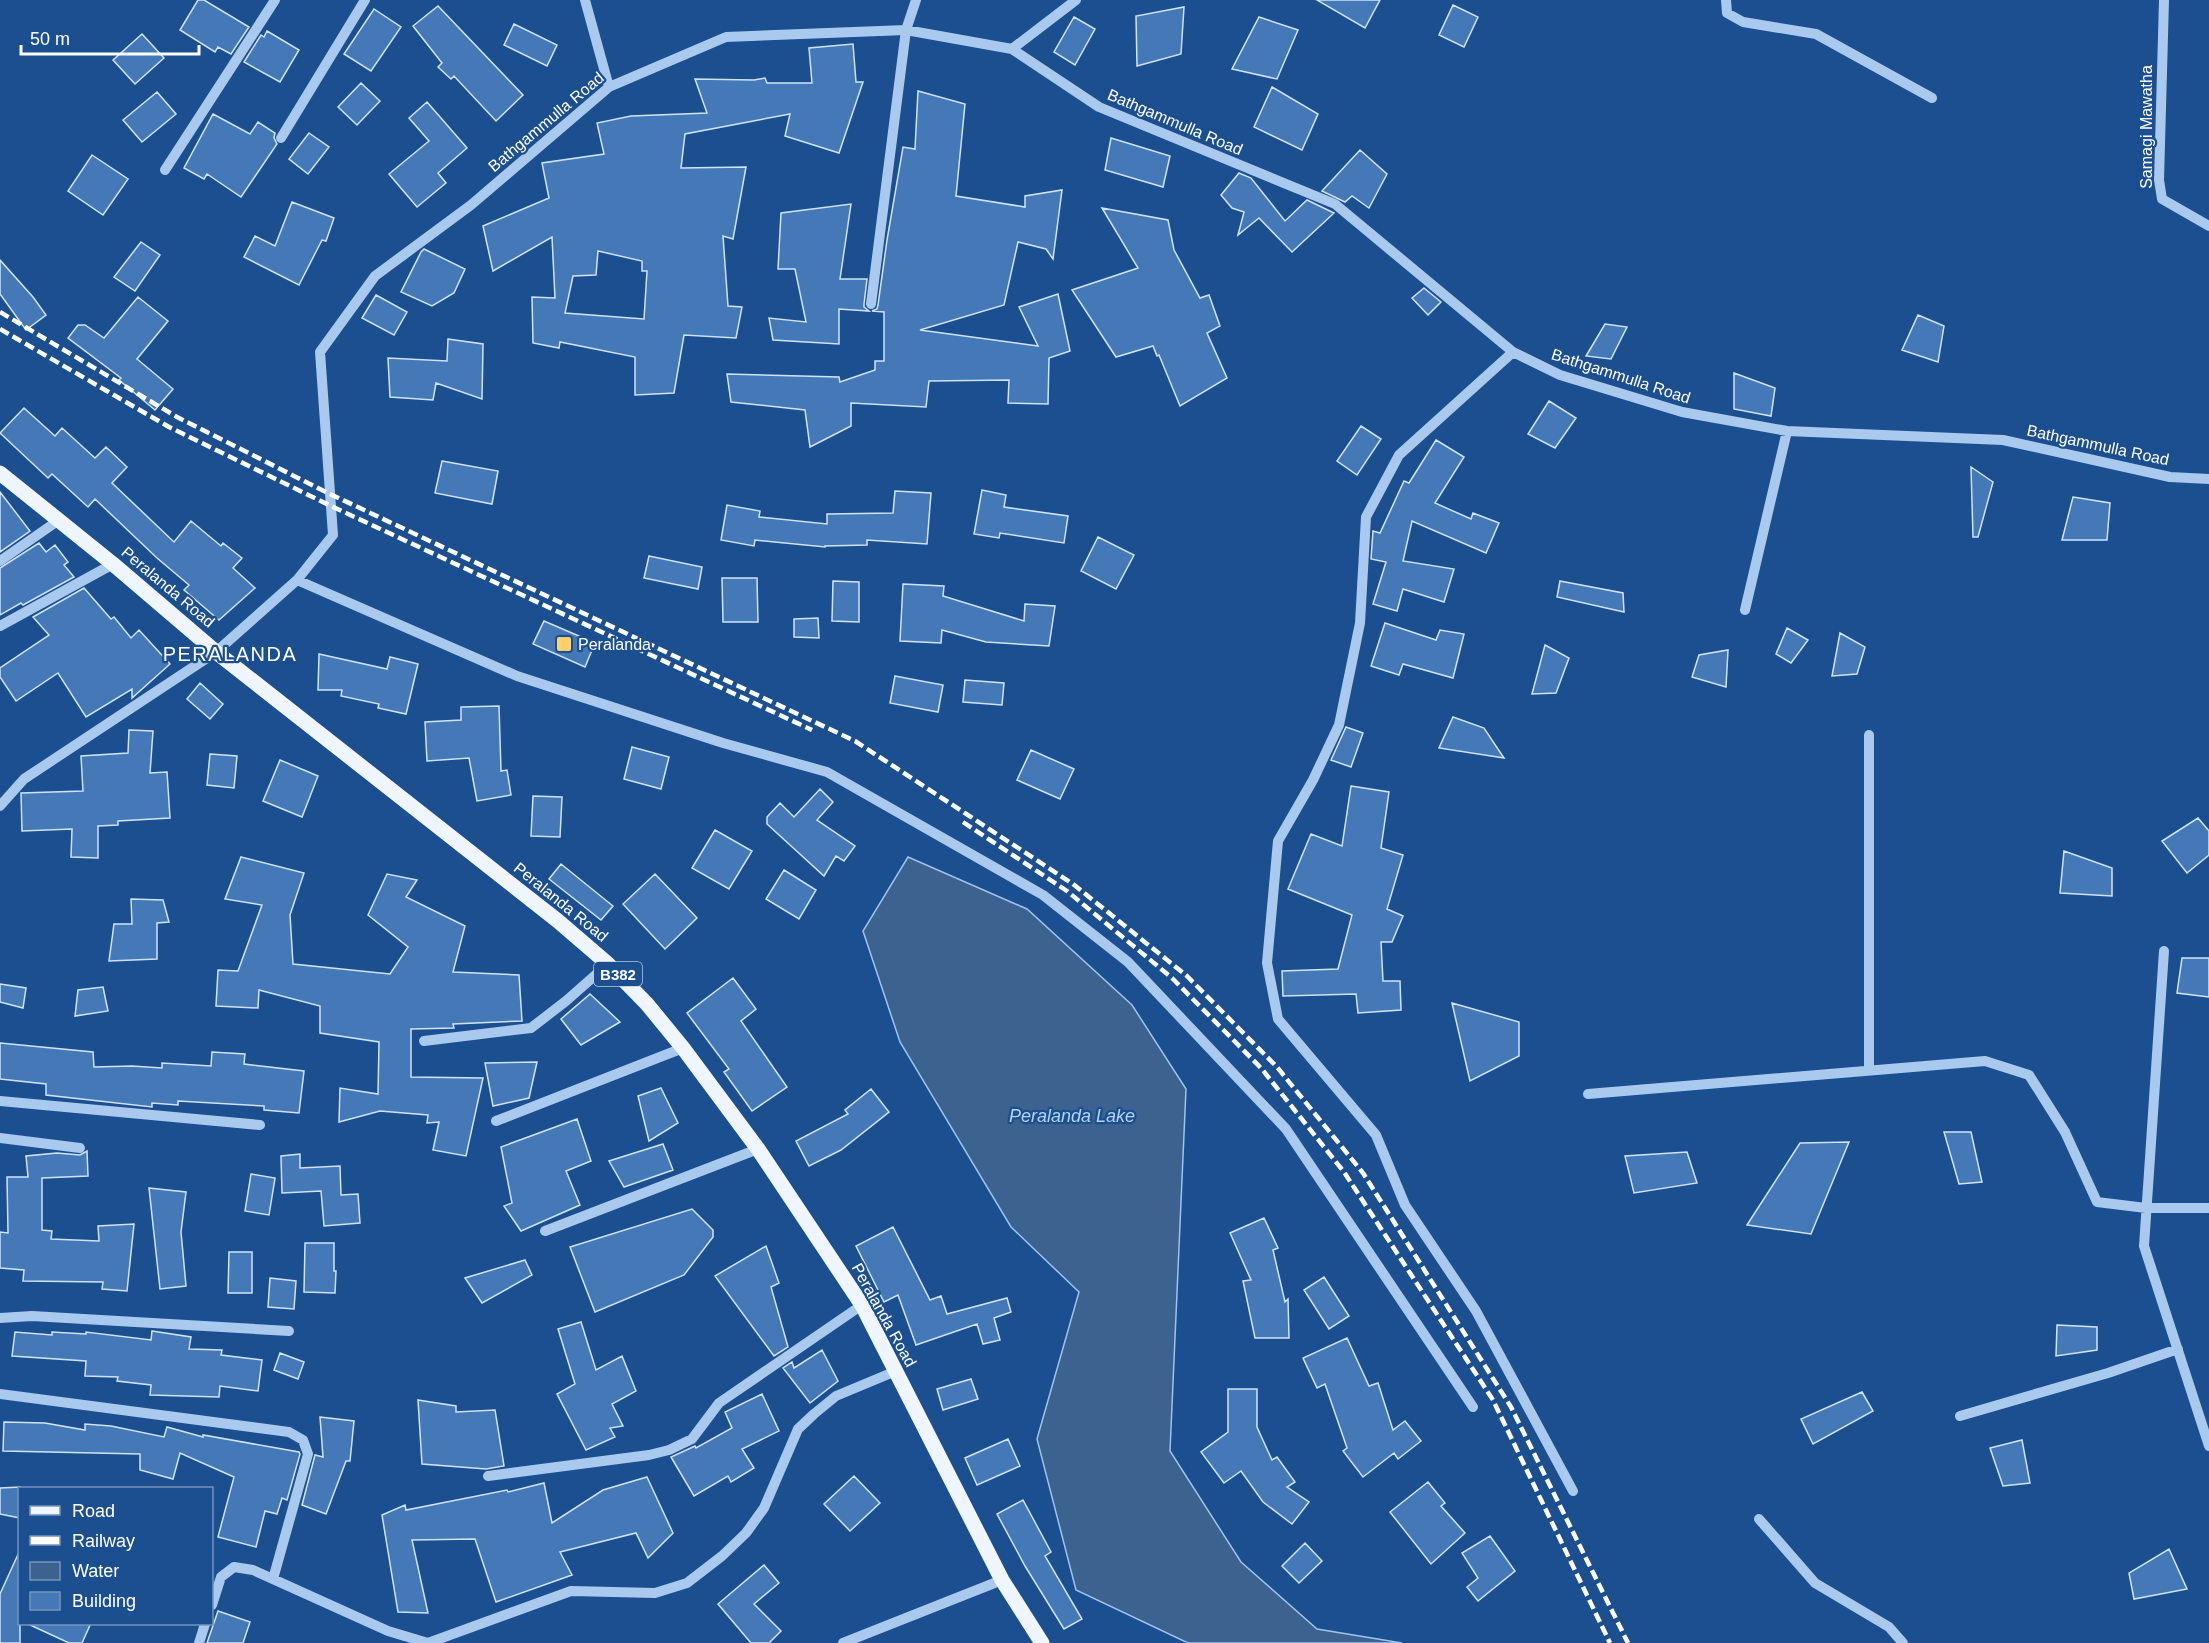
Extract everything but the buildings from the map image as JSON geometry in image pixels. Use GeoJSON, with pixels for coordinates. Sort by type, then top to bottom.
{"type":"FeatureCollection","features":[{"type":"Feature","properties":{"kind":"main road","name":"Peralanda Road"},"geometry":{"type":"LineString","coordinates":[[0,473],[113,564],[216,652],[558,921],[608,963],[647,1004],[683,1048],[758,1149],[862,1305],[1002,1580],[1042,1643]]}},
{"type":"Feature","properties":{"kind":"street"},"geometry":{"type":"LineString","coordinates":[[165,170],[275,0]]}},
{"type":"Feature","properties":{"kind":"street"},"geometry":{"type":"LineString","coordinates":[[281,138],[365,0]]}},
{"type":"Feature","properties":{"kind":"street"},"geometry":{"type":"LineString","coordinates":[[585,0],[609,87]]}},
{"type":"Feature","properties":{"kind":"street"},"geometry":{"type":"LineString","coordinates":[[871,303],[906,30],[916,0]]}},
{"type":"Feature","properties":{"kind":"street"},"geometry":{"type":"LineString","coordinates":[[1012,50],[1076,0]]}},
{"type":"Feature","properties":{"kind":"street"},"geometry":{"type":"LineString","coordinates":[[1726,0],[1727,13],[1743,22],[1816,34],[1932,98]]}},
{"type":"Feature","properties":{"kind":"street","name":"Samagi Mawatha"},"geometry":{"type":"LineString","coordinates":[[2164,0],[2159,180],[2162,199],[2209,226]]}},
{"type":"Feature","properties":{"kind":"street","name":"Bathgammulla Road"},"geometry":{"type":"LineString","coordinates":[[0,806],[24,779],[216,652],[297,580],[333,535],[320,352],[375,276],[471,205],[609,87],[726,37],[906,30],[1012,50],[1099,107],[1335,204],[1513,352],[1560,375],[1682,412],[1787,431],[2002,440],[2170,477],[2209,479]]}},
{"type":"Feature","properties":{"kind":"street"},"geometry":{"type":"LineString","coordinates":[[1513,352],[1399,455],[1366,517],[1360,623],[1339,725],[1313,780],[1278,841],[1267,963],[1278,1019],[1376,1135],[1405,1205],[1476,1311],[1573,1491]]}},
{"type":"Feature","properties":{"kind":"street"},"geometry":{"type":"LineString","coordinates":[[1745,610],[1787,431]]}},
{"type":"Feature","properties":{"kind":"street"},"geometry":{"type":"LineString","coordinates":[[0,561],[59,520]]}},
{"type":"Feature","properties":{"kind":"street"},"geometry":{"type":"LineString","coordinates":[[0,626],[113,564]]}},
{"type":"Feature","properties":{"kind":"street"},"geometry":{"type":"LineString","coordinates":[[297,580],[517,676],[723,743],[827,772],[1043,895],[1128,962],[1286,1129],[1473,1407]]}},
{"type":"Feature","properties":{"kind":"street"},"geometry":{"type":"LineString","coordinates":[[1869,735],[1869,1071]]}},
{"type":"Feature","properties":{"kind":"street"},"geometry":{"type":"LineString","coordinates":[[2164,951],[2144,1246],[2209,1446]]}},
{"type":"Feature","properties":{"kind":"street"},"geometry":{"type":"LineString","coordinates":[[424,1041],[531,1028],[566,1001],[608,963]]}},
{"type":"Feature","properties":{"kind":"street"},"geometry":{"type":"LineString","coordinates":[[496,1121],[683,1048]]}},
{"type":"Feature","properties":{"kind":"street"},"geometry":{"type":"LineString","coordinates":[[1588,1094],[1985,1061],[2029,1075],[2065,1132],[2097,1202],[2146,1208],[2209,1208]]}},
{"type":"Feature","properties":{"kind":"street"},"geometry":{"type":"LineString","coordinates":[[0,1101],[260,1125]]}},
{"type":"Feature","properties":{"kind":"street"},"geometry":{"type":"LineString","coordinates":[[0,1138],[80,1148]]}},
{"type":"Feature","properties":{"kind":"street"},"geometry":{"type":"LineString","coordinates":[[545,1231],[758,1149]]}},
{"type":"Feature","properties":{"kind":"street"},"geometry":{"type":"LineString","coordinates":[[488,1476],[649,1455],[669,1450],[692,1439],[719,1403],[862,1305]]}},
{"type":"Feature","properties":{"kind":"street"},"geometry":{"type":"LineString","coordinates":[[0,1318],[32,1316],[289,1331]]}},
{"type":"Feature","properties":{"kind":"street"},"geometry":{"type":"LineString","coordinates":[[1960,1416],[2108,1373],[2178,1349]]}},
{"type":"Feature","properties":{"kind":"street"},"geometry":{"type":"LineString","coordinates":[[213,1602],[221,1577],[234,1566],[273,1578],[388,1631],[428,1643],[571,1592],[655,1593],[687,1583],[722,1556],[746,1533],[764,1508],[798,1428],[836,1396],[896,1371]]}},
{"type":"Feature","properties":{"kind":"street"},"geometry":{"type":"LineString","coordinates":[[0,1394],[289,1432],[303,1440],[308,1454],[273,1578]]}},
{"type":"Feature","properties":{"kind":"street"},"geometry":{"type":"LineString","coordinates":[[1759,1519],[1815,1583],[1889,1627],[1903,1643]]}},
{"type":"Feature","properties":{"kind":"street"},"geometry":{"type":"LineString","coordinates":[[843,1643],[1002,1580]]}},
{"type":"Feature","properties":{"kind":"street"},"geometry":{"type":"LineString","coordinates":[[199,1643],[204,1625]]}},
{"type":"Feature","properties":{"kind":"water","name":"Peralanda Lake"},"geometry":{"type":"Polygon","coordinates":[[[908,857],[1027,909],[1132,1005],[1186,1089],[1170,1451],[1241,1562],[1317,1629],[1402,1643],[1188,1643],[1076,1590],[1037,1439],[1079,1292],[1011,1227],[900,1042],[863,931],[908,857]]]}},
{"type":"Feature","properties":{"kind":"railway"},"geometry":{"type":"LineString","coordinates":[[0,312],[177,417],[330,494],[855,741],[1073,884],[1187,976],[1277,1067],[1363,1173],[1511,1407],[1628,1643]]}},
{"type":"Feature","properties":{"kind":"railway"},"geometry":{"type":"LineString","coordinates":[[0,329],[169,427],[331,506],[812,730]]}},
{"type":"Feature","properties":{"kind":"railway"},"geometry":{"type":"LineString","coordinates":[[963,822],[1067,891],[1172,978],[1261,1068],[1344,1172],[1493,1400],[1610,1643]]}},
{"type":"Feature","properties":{"kind":"place","name":"Peralanda"},"geometry":{"type":"Point","coordinates":[564,644]}},
{"type":"Feature","properties":{"kind":"district","name":"PERALANDA"},"geometry":{"type":"Point","coordinates":[230,654]}}]}
